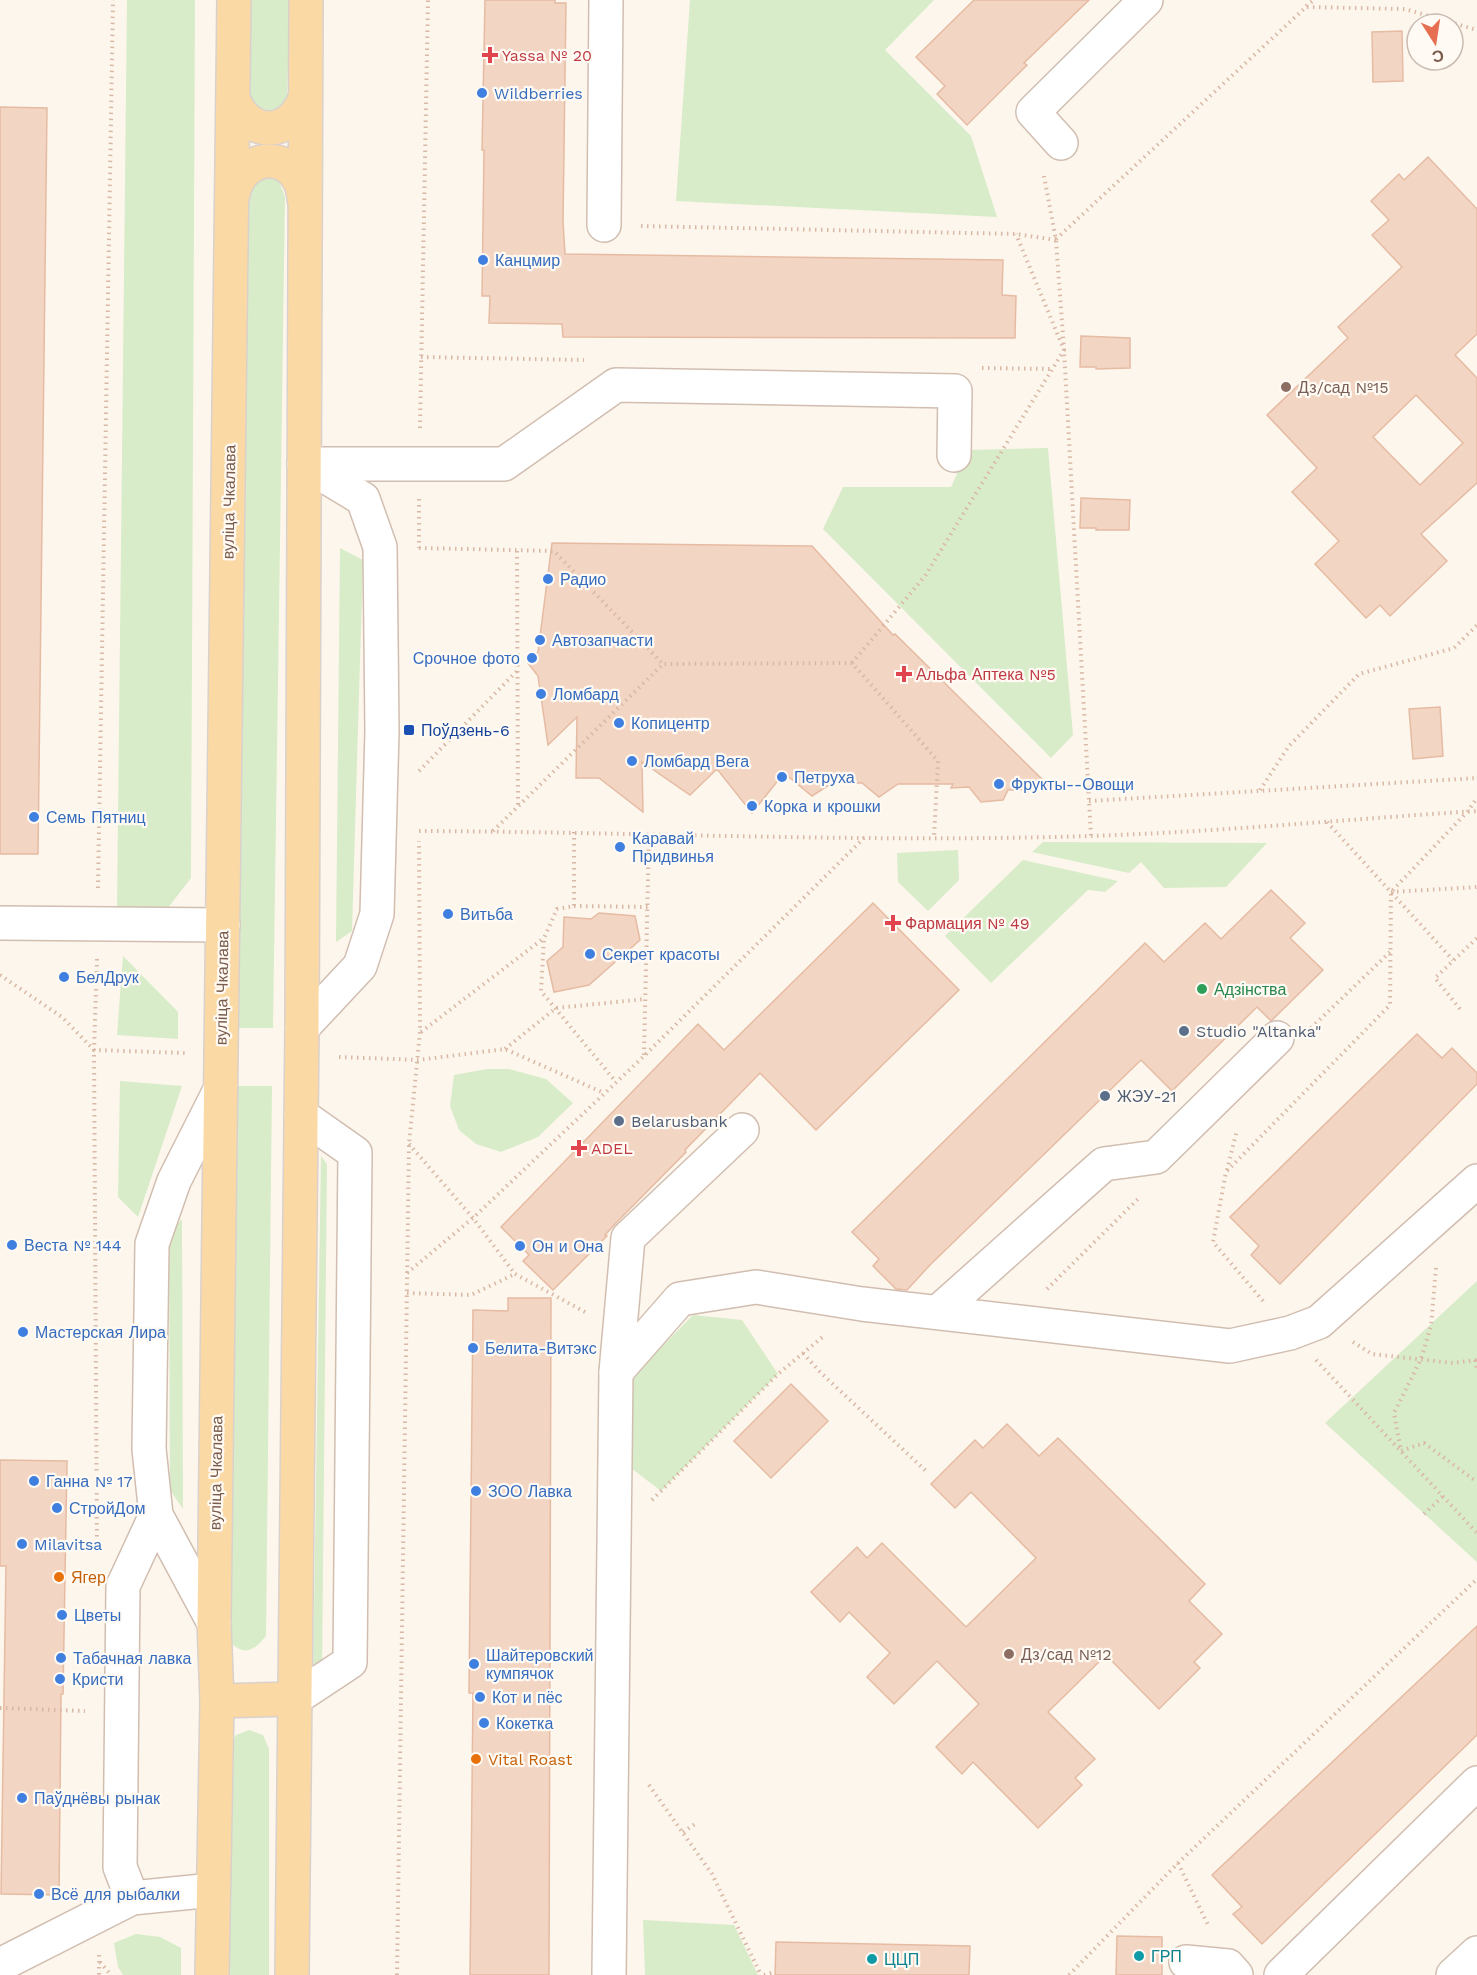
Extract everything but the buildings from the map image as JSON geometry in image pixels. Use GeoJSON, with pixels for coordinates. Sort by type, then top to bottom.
{"type":"FeatureCollection","features":[{"type":"Feature","properties":{"kind":"main road","name":"вуліца Чкалава"},"geometry":{"type":"LineString","coordinates":[[212,1975],[217,1701],[214,1623],[234,0]]}},
{"type":"Feature","properties":{"kind":"main road"},"geometry":{"type":"LineString","coordinates":[[304,200],[306,0]]}},
{"type":"Feature","properties":{"kind":"main road"},"geometry":{"type":"LineString","coordinates":[[233,98],[237,109],[245,119],[254,125],[266,128],[291,121],[300,111],[305,98]]}},
{"type":"Feature","properties":{"kind":"main road"},"geometry":{"type":"LineString","coordinates":[[232,199],[234,185],[242,173],[253,164],[267,161],[279,162],[290,168],[299,177],[304,188],[303,1028],[292,1975]]}},
{"type":"Feature","properties":{"kind":"main road"},"geometry":{"type":"LineString","coordinates":[[217,1701],[294,1699]]}},
{"type":"Feature","properties":{"kind":"lane"},"geometry":{"type":"LineString","coordinates":[[604,225],[606,0]]}},
{"type":"Feature","properties":{"kind":"lane"},"geometry":{"type":"LineString","coordinates":[[1061,143],[1033,112],[1146,0]]}},
{"type":"Feature","properties":{"kind":"lane"},"geometry":{"type":"LineString","coordinates":[[304,464],[504,464],[616,385],[955,391],[954,455]]}},
{"type":"Feature","properties":{"kind":"lane"},"geometry":{"type":"LineString","coordinates":[[303,1028],[360,966],[377,914],[382,731],[380,547],[363,499],[304,464]]}},
{"type":"Feature","properties":{"kind":"lane"},"geometry":{"type":"LineString","coordinates":[[0,923],[224,925]]}},
{"type":"Feature","properties":{"kind":"lane"},"geometry":{"type":"LineString","coordinates":[[938,1312],[1104,1164],[1156,1157],[1277,1038]]}},
{"type":"Feature","properties":{"kind":"lane"},"geometry":{"type":"LineString","coordinates":[[214,1623],[156,1515],[149,1449],[152,1244],[174,1181],[220,1090]]}},
{"type":"Feature","properties":{"kind":"lane"},"geometry":{"type":"LineString","coordinates":[[294,1699],[350,1662],[351,1580],[355,1153],[301,1115]]}},
{"type":"Feature","properties":{"kind":"lane"},"geometry":{"type":"LineString","coordinates":[[609,1975],[616,1372],[628,1238],[742,1130]]}},
{"type":"Feature","properties":{"kind":"lane"},"geometry":{"type":"LineString","coordinates":[[616,1372],[680,1299],[756,1287],[862,1304],[1230,1346],[1305,1327],[1477,1181]]}},
{"type":"Feature","properties":{"kind":"lane"},"geometry":{"type":"LineString","coordinates":[[132,1898],[120,1867],[123,1586],[156,1515]]}},
{"type":"Feature","properties":{"kind":"lane"},"geometry":{"type":"LineString","coordinates":[[1281,1975],[1477,1783]]}},
{"type":"Feature","properties":{"kind":"lane"},"geometry":{"type":"LineString","coordinates":[[0,1965],[132,1898],[213,1890]]}},
{"type":"Feature","properties":{"kind":"lane"},"geometry":{"type":"LineString","coordinates":[[1453,1975],[1477,1953]]}},
{"type":"Feature","properties":{"kind":"lane"},"geometry":{"type":"LineString","coordinates":[[1186,1962],[1232,1970]]}},
{"type":"Feature","properties":{"kind":"path"},"geometry":{"type":"LineString","coordinates":[[97,1557],[94,1050],[113,0]]}},
{"type":"Feature","properties":{"kind":"path"},"geometry":{"type":"LineString","coordinates":[[419,559],[428,0]]}},
{"type":"Feature","properties":{"kind":"path"},"geometry":{"type":"LineString","coordinates":[[1056,240],[1314,0]]}},
{"type":"Feature","properties":{"kind":"path"},"geometry":{"type":"LineString","coordinates":[[1306,7],[1405,9],[1477,30]]}},
{"type":"Feature","properties":{"kind":"path"},"geometry":{"type":"LineString","coordinates":[[604,225],[1016,234],[1056,240]]}},
{"type":"Feature","properties":{"kind":"path"},"geometry":{"type":"LineString","coordinates":[[1016,234],[1064,350]]}},
{"type":"Feature","properties":{"kind":"path"},"geometry":{"type":"LineString","coordinates":[[1056,240],[1091,836]]}},
{"type":"Feature","properties":{"kind":"path"},"geometry":{"type":"LineString","coordinates":[[852,663],[925,576],[1064,350]]}},
{"type":"Feature","properties":{"kind":"path"},"geometry":{"type":"LineString","coordinates":[[420,548],[554,551],[663,664]]}},
{"type":"Feature","properties":{"kind":"path"},"geometry":{"type":"LineString","coordinates":[[517,550],[518,806]]}},
{"type":"Feature","properties":{"kind":"path"},"geometry":{"type":"LineString","coordinates":[[1260,791],[1288,746],[1359,674],[1454,648],[1477,625]]}},
{"type":"Feature","properties":{"kind":"path"},"geometry":{"type":"LineString","coordinates":[[492,832],[663,664],[852,663],[938,761],[934,838]]}},
{"type":"Feature","properties":{"kind":"path"},"geometry":{"type":"LineString","coordinates":[[419,771],[518,671]]}},
{"type":"Feature","properties":{"kind":"path"},"geometry":{"type":"LineString","coordinates":[[418,781],[419,759]]}},
{"type":"Feature","properties":{"kind":"path"},"geometry":{"type":"LineString","coordinates":[[1089,801],[1477,778]]}},
{"type":"Feature","properties":{"kind":"path"},"geometry":{"type":"LineString","coordinates":[[1477,798],[1468,811],[1391,892],[1390,1005],[1226,1172],[1213,1242],[1305,1327],[1401,1451],[1477,1533]]}},
{"type":"Feature","properties":{"kind":"path"},"geometry":{"type":"LineString","coordinates":[[418,831],[864,838],[1091,836],[1477,811]]}},
{"type":"Feature","properties":{"kind":"path"},"geometry":{"type":"LineString","coordinates":[[397,1975],[409,1144],[420,1032],[418,821]]}},
{"type":"Feature","properties":{"kind":"path"},"geometry":{"type":"LineString","coordinates":[[1326,822],[1453,960]]}},
{"type":"Feature","properties":{"kind":"path"},"geometry":{"type":"LineString","coordinates":[[574,832],[574,906]]}},
{"type":"Feature","properties":{"kind":"path"},"geometry":{"type":"LineString","coordinates":[[644,1056],[649,833]]}},
{"type":"Feature","properties":{"kind":"path"},"geometry":{"type":"LineString","coordinates":[[407,1274],[473,1218],[644,1056],[864,838]]}},
{"type":"Feature","properties":{"kind":"path"},"geometry":{"type":"LineString","coordinates":[[1391,892],[1477,887]]}},
{"type":"Feature","properties":{"kind":"path"},"geometry":{"type":"LineString","coordinates":[[616,1082],[541,991],[544,938],[557,909],[574,906],[648,907]]}},
{"type":"Feature","properties":{"kind":"path"},"geometry":{"type":"LineString","coordinates":[[420,1032],[544,938]]}},
{"type":"Feature","properties":{"kind":"path"},"geometry":{"type":"LineString","coordinates":[[1460,1009],[1435,978],[1477,938]]}},
{"type":"Feature","properties":{"kind":"path"},"geometry":{"type":"LineString","coordinates":[[0,975],[62,1017],[94,1050],[192,1053]]}},
{"type":"Feature","properties":{"kind":"path"},"geometry":{"type":"LineString","coordinates":[[505,1049],[556,1008],[646,999]]}},
{"type":"Feature","properties":{"kind":"path"},"geometry":{"type":"LineString","coordinates":[[339,1057],[418,1060],[505,1049],[603,1093]]}},
{"type":"Feature","properties":{"kind":"path"},"geometry":{"type":"LineString","coordinates":[[409,1144],[473,1218],[515,1274],[592,1316]]}},
{"type":"Feature","properties":{"kind":"path"},"geometry":{"type":"LineString","coordinates":[[1014,1321],[1147,1190]]}},
{"type":"Feature","properties":{"kind":"path"},"geometry":{"type":"LineString","coordinates":[[1401,1451],[1394,1413],[1421,1359],[1431,1326],[1441,1213]]}},
{"type":"Feature","properties":{"kind":"path"},"geometry":{"type":"LineString","coordinates":[[407,1293],[471,1295],[515,1274]]}},
{"type":"Feature","properties":{"kind":"path"},"geometry":{"type":"LineString","coordinates":[[614,1538],[778,1374],[862,1304]]}},
{"type":"Feature","properties":{"kind":"path"},"geometry":{"type":"LineString","coordinates":[[1305,1327],[1372,1354],[1453,1363],[1476,1360],[1477,1369]]}},
{"type":"Feature","properties":{"kind":"path"},"geometry":{"type":"LineString","coordinates":[[803,1353],[927,1472]]}},
{"type":"Feature","properties":{"kind":"path"},"geometry":{"type":"LineString","coordinates":[[1401,1451],[1424,1443],[1477,1482]]}},
{"type":"Feature","properties":{"kind":"path"},"geometry":{"type":"LineString","coordinates":[[1424,1514],[1443,1496]]}},
{"type":"Feature","properties":{"kind":"path"},"geometry":{"type":"LineString","coordinates":[[1069,1975],[1178,1863],[1477,1579]]}},
{"type":"Feature","properties":{"kind":"path"},"geometry":{"type":"LineString","coordinates":[[0,1708],[87,1711]]}},
{"type":"Feature","properties":{"kind":"path"},"geometry":{"type":"LineString","coordinates":[[647,1782],[712,1874],[762,1975],[775,1972]]}},
{"type":"Feature","properties":{"kind":"path"},"geometry":{"type":"LineString","coordinates":[[683,1832],[695,1824]]}},
{"type":"Feature","properties":{"kind":"path"},"geometry":{"type":"LineString","coordinates":[[1178,1863],[1232,1970]]}},
{"type":"Feature","properties":{"kind":"path"},"geometry":{"type":"LineString","coordinates":[[99,1915],[99,1975]]}},
{"type":"Feature","properties":{"kind":"path"},"geometry":{"type":"LineString","coordinates":[[99,1962],[111,1975]]}},
{"type":"Feature","properties":{"kind":"green space"},"geometry":{"type":"Polygon","coordinates":[[[127,0],[195,0],[191,878],[167,909],[117,910],[127,0]]]}},
{"type":"Feature","properties":{"kind":"green space"},"geometry":{"type":"Polygon","coordinates":[[[246,0],[290,0],[287,99],[281,112],[265,118],[244,99],[246,0]]]}},
{"type":"Feature","properties":{"kind":"green space"},"geometry":{"type":"Polygon","coordinates":[[[690,0],[934,0],[885,50],[971,136],[997,217],[676,201],[690,0]]]}},
{"type":"Feature","properties":{"kind":"green space"},"geometry":{"type":"Polygon","coordinates":[[[263,175],[279,181],[285,197],[273,1028],[233,1028],[239,196],[263,175]]]}},
{"type":"Feature","properties":{"kind":"green space"},"geometry":{"type":"Polygon","coordinates":[[[1048,448],[1073,735],[1051,758],[823,529],[843,487],[951,487],[968,450],[1048,448]]]}},
{"type":"Feature","properties":{"kind":"green space"},"geometry":{"type":"Polygon","coordinates":[[[340,548],[363,560],[352,931],[336,942],[340,548]]]}},
{"type":"Feature","properties":{"kind":"green space"},"geometry":{"type":"Polygon","coordinates":[[[1043,842],[1267,843],[1226,887],[1164,888],[1141,862],[1129,873],[1032,852],[1043,842]]]}},
{"type":"Feature","properties":{"kind":"green space"},"geometry":{"type":"Polygon","coordinates":[[[958,850],[959,880],[928,911],[898,882],[897,853],[958,850]]]}},
{"type":"Feature","properties":{"kind":"green space"},"geometry":{"type":"Polygon","coordinates":[[[1023,860],[1118,881],[1105,892],[1088,890],[991,983],[945,936],[1023,860]]]}},
{"type":"Feature","properties":{"kind":"green space"},"geometry":{"type":"Polygon","coordinates":[[[123,956],[178,1012],[178,1039],[117,1035],[123,956]]]}},
{"type":"Feature","properties":{"kind":"green space"},"geometry":{"type":"Polygon","coordinates":[[[487,1069],[509,1069],[546,1079],[573,1103],[538,1137],[501,1152],[476,1144],[459,1130],[450,1106],[454,1075],[487,1069]]]}},
{"type":"Feature","properties":{"kind":"green space"},"geometry":{"type":"Polygon","coordinates":[[[120,1081],[182,1086],[138,1217],[118,1197],[120,1081]]]}},
{"type":"Feature","properties":{"kind":"green space"},"geometry":{"type":"Polygon","coordinates":[[[231,1086],[272,1086],[266,1636],[256,1647],[246,1650],[236,1647],[225,1637],[231,1086]]]}},
{"type":"Feature","properties":{"kind":"green space"},"geometry":{"type":"Polygon","coordinates":[[[321,1156],[327,1164],[322,1672],[313,1676],[321,1156]]]}},
{"type":"Feature","properties":{"kind":"green space"},"geometry":{"type":"Polygon","coordinates":[[[182,1219],[183,1509],[170,1490],[169,1234],[182,1219]]]}},
{"type":"Feature","properties":{"kind":"green space"},"geometry":{"type":"Polygon","coordinates":[[[1477,1281],[1477,1562],[1325,1423],[1477,1281]]]}},
{"type":"Feature","properties":{"kind":"green space"},"geometry":{"type":"Polygon","coordinates":[[[693,1315],[742,1320],[778,1374],[661,1491],[627,1465],[629,1380],[693,1315]]]}},
{"type":"Feature","properties":{"kind":"green space"},"geometry":{"type":"Polygon","coordinates":[[[249,1730],[263,1735],[269,1749],[269,1975],[225,1975],[227,1750],[236,1735],[249,1730]]]}},
{"type":"Feature","properties":{"kind":"green space"},"geometry":{"type":"Polygon","coordinates":[[[643,1920],[734,1925],[758,1975],[645,1975],[643,1920]]]}},
{"type":"Feature","properties":{"kind":"green space"},"geometry":{"type":"Polygon","coordinates":[[[136,1934],[160,1937],[181,1948],[181,1975],[123,1975],[118,1967],[114,1943],[136,1934]]]}},
{"type":"Feature","properties":{"kind":"place","name":"Yassa № 20"},"geometry":{"type":"Point","coordinates":[490,55]}},
{"type":"Feature","properties":{"kind":"place","name":"Wildberries"},"geometry":{"type":"Point","coordinates":[482,93]}},
{"type":"Feature","properties":{"kind":"place","name":"Канцмир"},"geometry":{"type":"Point","coordinates":[483,260]}},
{"type":"Feature","properties":{"kind":"place","name":"Дз/сад №15"},"geometry":{"type":"Point","coordinates":[1286,387]}},
{"type":"Feature","properties":{"kind":"place","name":"Радио"},"geometry":{"type":"Point","coordinates":[548,579]}},
{"type":"Feature","properties":{"kind":"place","name":"Автозапчасти"},"geometry":{"type":"Point","coordinates":[540,640]}},
{"type":"Feature","properties":{"kind":"place","name":"Срочное фото"},"geometry":{"type":"Point","coordinates":[532,658]}},
{"type":"Feature","properties":{"kind":"place","name":"Альфа Аптека №5"},"geometry":{"type":"Point","coordinates":[904,674]}},
{"type":"Feature","properties":{"kind":"place","name":"Ломбард"},"geometry":{"type":"Point","coordinates":[541,694]}},
{"type":"Feature","properties":{"kind":"place","name":"Копицентр"},"geometry":{"type":"Point","coordinates":[619,723]}},
{"type":"Feature","properties":{"kind":"place","name":"Поўдзень-6"},"geometry":{"type":"Point","coordinates":[409,730]}},
{"type":"Feature","properties":{"kind":"place","name":"Ломбард Вега"},"geometry":{"type":"Point","coordinates":[632,761]}},
{"type":"Feature","properties":{"kind":"place","name":"Петруха"},"geometry":{"type":"Point","coordinates":[782,777]}},
{"type":"Feature","properties":{"kind":"place","name":"Фрукты--Овощи"},"geometry":{"type":"Point","coordinates":[999,784]}},
{"type":"Feature","properties":{"kind":"place","name":"Корка и крошки"},"geometry":{"type":"Point","coordinates":[752,806]}},
{"type":"Feature","properties":{"kind":"place","name":"Семь Пятниц"},"geometry":{"type":"Point","coordinates":[34,817]}},
{"type":"Feature","properties":{"kind":"place","name":"Каравай Придвинья"},"geometry":{"type":"Point","coordinates":[620,847]}},
{"type":"Feature","properties":{"kind":"place","name":"Витьба"},"geometry":{"type":"Point","coordinates":[448,914]}},
{"type":"Feature","properties":{"kind":"place","name":"Фармация № 49"},"geometry":{"type":"Point","coordinates":[893,923]}},
{"type":"Feature","properties":{"kind":"place","name":"Секрет красоты"},"geometry":{"type":"Point","coordinates":[590,954]}},
{"type":"Feature","properties":{"kind":"place","name":"БелДрук"},"geometry":{"type":"Point","coordinates":[64,977]}},
{"type":"Feature","properties":{"kind":"place","name":"Адзінства"},"geometry":{"type":"Point","coordinates":[1202,989]}},
{"type":"Feature","properties":{"kind":"place","name":"Studio \"Altanka\""},"geometry":{"type":"Point","coordinates":[1184,1031]}},
{"type":"Feature","properties":{"kind":"place","name":"ЖЭУ-21"},"geometry":{"type":"Point","coordinates":[1105,1096]}},
{"type":"Feature","properties":{"kind":"place","name":"Belarusbank"},"geometry":{"type":"Point","coordinates":[619,1121]}},
{"type":"Feature","properties":{"kind":"place","name":"ADEL"},"geometry":{"type":"Point","coordinates":[579,1148]}},
{"type":"Feature","properties":{"kind":"place","name":"Веста № 144"},"geometry":{"type":"Point","coordinates":[12,1245]}},
{"type":"Feature","properties":{"kind":"place","name":"Он и Она"},"geometry":{"type":"Point","coordinates":[520,1246]}},
{"type":"Feature","properties":{"kind":"place","name":"Мастерская Лира"},"geometry":{"type":"Point","coordinates":[23,1332]}},
{"type":"Feature","properties":{"kind":"place","name":"Белита-Витэкс"},"geometry":{"type":"Point","coordinates":[473,1348]}},
{"type":"Feature","properties":{"kind":"place","name":"Ганна № 17"},"geometry":{"type":"Point","coordinates":[34,1481]}},
{"type":"Feature","properties":{"kind":"place","name":"ЗОО Лавка"},"geometry":{"type":"Point","coordinates":[476,1491]}},
{"type":"Feature","properties":{"kind":"place","name":"СтройДом"},"geometry":{"type":"Point","coordinates":[57,1508]}},
{"type":"Feature","properties":{"kind":"place","name":"Milavitsa"},"geometry":{"type":"Point","coordinates":[22,1544]}},
{"type":"Feature","properties":{"kind":"place","name":"Ягер"},"geometry":{"type":"Point","coordinates":[59,1577]}},
{"type":"Feature","properties":{"kind":"place","name":"Цветы"},"geometry":{"type":"Point","coordinates":[62,1615]}},
{"type":"Feature","properties":{"kind":"place","name":"Дз/сад №12"},"geometry":{"type":"Point","coordinates":[1009,1654]}},
{"type":"Feature","properties":{"kind":"place","name":"Табачная лавка"},"geometry":{"type":"Point","coordinates":[61,1658]}},
{"type":"Feature","properties":{"kind":"place","name":"Шайтеровский кумпячок"},"geometry":{"type":"Point","coordinates":[474,1664]}},
{"type":"Feature","properties":{"kind":"place","name":"Кристи"},"geometry":{"type":"Point","coordinates":[60,1679]}},
{"type":"Feature","properties":{"kind":"place","name":"Кот и пёс"},"geometry":{"type":"Point","coordinates":[480,1697]}},
{"type":"Feature","properties":{"kind":"place","name":"Кокетка"},"geometry":{"type":"Point","coordinates":[484,1723]}},
{"type":"Feature","properties":{"kind":"place","name":"Vital Roast"},"geometry":{"type":"Point","coordinates":[476,1759]}},
{"type":"Feature","properties":{"kind":"place","name":"Паўднёвы рынак"},"geometry":{"type":"Point","coordinates":[22,1798]}},
{"type":"Feature","properties":{"kind":"place","name":"Всё для рыбалки"},"geometry":{"type":"Point","coordinates":[39,1894]}},
{"type":"Feature","properties":{"kind":"place","name":"ГРП"},"geometry":{"type":"Point","coordinates":[1139,1956]}},
{"type":"Feature","properties":{"kind":"place","name":"ЦЦП"},"geometry":{"type":"Point","coordinates":[872,1959]}}]}
